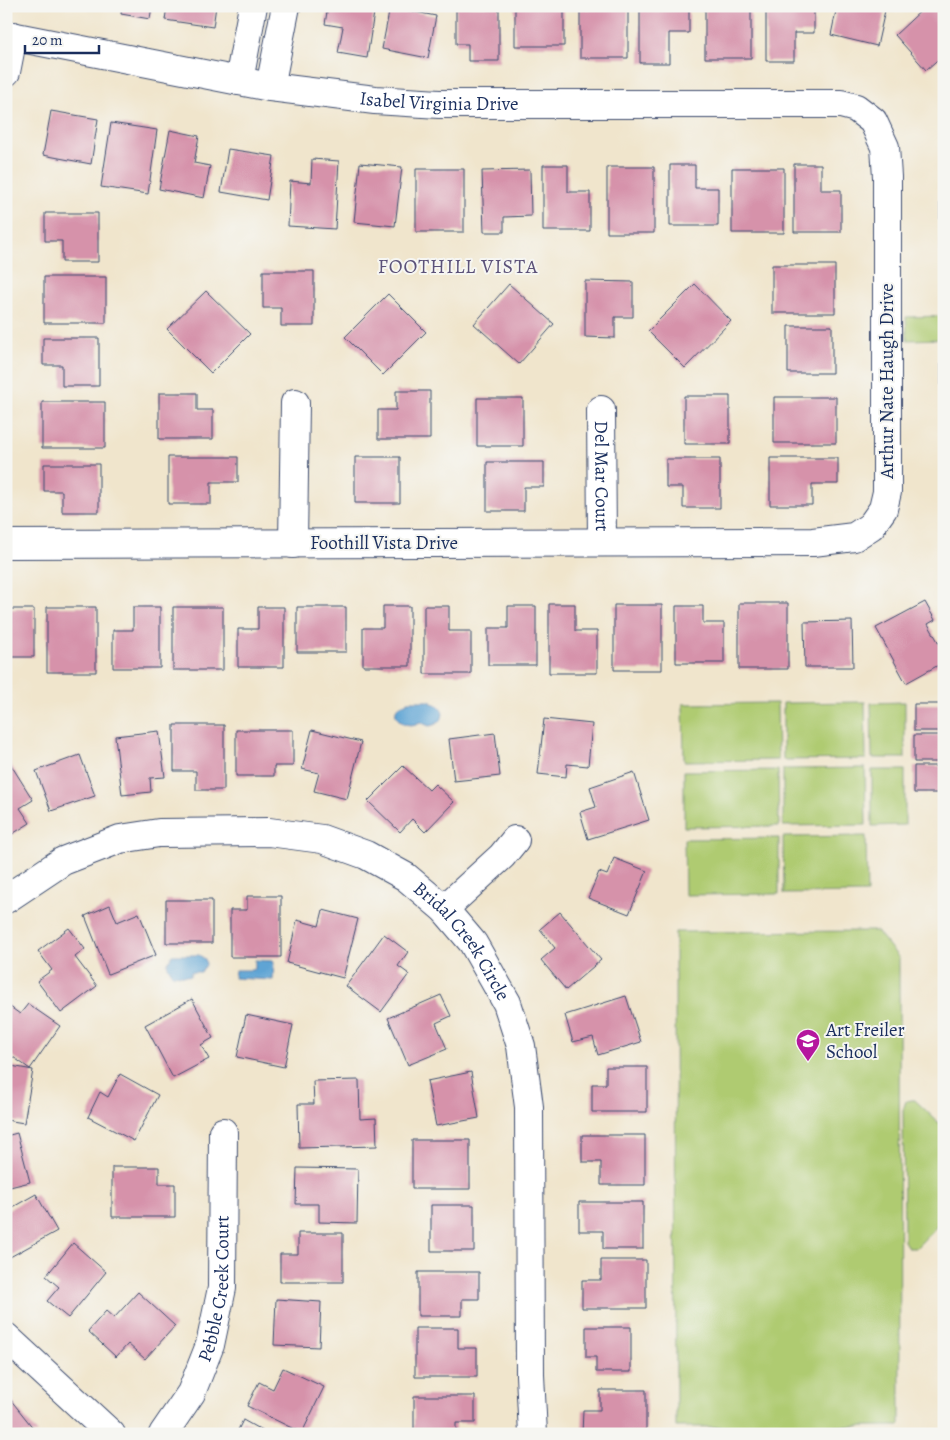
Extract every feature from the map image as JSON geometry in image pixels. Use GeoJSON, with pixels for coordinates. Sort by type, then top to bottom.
{"type":"FeatureCollection","features":[{"type":"Feature","properties":{"kind":"street"},"geometry":{"type":"LineString","coordinates":[[239,81],[253,6]]}},
{"type":"Feature","properties":{"kind":"street"},"geometry":{"type":"LineString","coordinates":[[270,87],[286,6]]}},
{"type":"Feature","properties":{"kind":"street"},"geometry":{"type":"LineString","coordinates":[[6,72],[10,35]]}},
{"type":"Feature","properties":{"kind":"street","name":"Isabel Virginia Drive"},"geometry":{"type":"LineString","coordinates":[[10,35],[270,87],[375,100],[439,104],[841,104],[856,108],[873,121]]}},
{"type":"Feature","properties":{"kind":"street","name":"Arthur Nate Haugh Drive"},"geometry":{"type":"LineString","coordinates":[[761,542],[813,542],[854,536],[871,526],[883,509],[887,492],[887,177],[885,147],[873,121]]}},
{"type":"Feature","properties":{"kind":"street"},"geometry":{"type":"LineString","coordinates":[[293,544],[295,403]]}},
{"type":"Feature","properties":{"kind":"street","name":"Del Mar Court"},"geometry":{"type":"LineString","coordinates":[[601,410],[602,542]]}},
{"type":"Feature","properties":{"kind":"street","name":"Foothill Vista Drive"},"geometry":{"type":"LineString","coordinates":[[6,544],[761,542]]}},
{"type":"Feature","properties":{"kind":"street","name":"Bridal Creek Circle"},"geometry":{"type":"LineString","coordinates":[[6,899],[63,861],[120,839],[160,832],[269,832],[322,839],[366,854],[406,877],[444,909],[473,943],[507,1002],[521,1046],[528,1108],[530,1375],[534,1434]]}},
{"type":"Feature","properties":{"kind":"street"},"geometry":{"type":"LineString","coordinates":[[444,909],[502,856],[516,840]]}},
{"type":"Feature","properties":{"kind":"street","name":"Pebble Creek Court"},"geometry":{"type":"LineString","coordinates":[[163,1434],[191,1393],[210,1344],[222,1288],[224,1132]]}},
{"type":"Feature","properties":{"kind":"street"},"geometry":{"type":"LineString","coordinates":[[6,1337],[111,1434]]}},
{"type":"Feature","properties":{"kind":"green space"},"geometry":{"type":"Polygon","coordinates":[[[944,316],[944,339],[907,340],[906,317],[944,316]]]}},
{"type":"Feature","properties":{"kind":"green space"},"geometry":{"type":"Polygon","coordinates":[[[865,702],[866,759],[783,760],[783,703],[865,702]]]}},
{"type":"Feature","properties":{"kind":"green space"},"geometry":{"type":"Polygon","coordinates":[[[905,702],[905,758],[872,758],[871,703],[905,702]]]}},
{"type":"Feature","properties":{"kind":"green space"},"geometry":{"type":"Polygon","coordinates":[[[777,703],[778,760],[684,761],[683,704],[777,703]]]}},
{"type":"Feature","properties":{"kind":"green space"},"geometry":{"type":"Polygon","coordinates":[[[865,768],[866,825],[783,826],[783,769],[865,768]]]}},
{"type":"Feature","properties":{"kind":"green space"},"geometry":{"type":"Polygon","coordinates":[[[778,770],[779,826],[684,827],[684,771],[778,770]]]}},
{"type":"Feature","properties":{"kind":"green space"},"geometry":{"type":"Polygon","coordinates":[[[872,770],[905,770],[905,825],[872,826],[872,770]]]}},
{"type":"Feature","properties":{"kind":"green space"},"geometry":{"type":"Polygon","coordinates":[[[866,836],[867,893],[784,894],[783,837],[866,836]]]}},
{"type":"Feature","properties":{"kind":"green space"},"geometry":{"type":"Polygon","coordinates":[[[779,838],[779,894],[685,895],[684,839],[779,838]]]}},
{"type":"Feature","properties":{"kind":"green space"},"geometry":{"type":"Polygon","coordinates":[[[877,931],[899,958],[900,1426],[676,1427],[675,932],[877,931]]]}},
{"type":"Feature","properties":{"kind":"green space"},"geometry":{"type":"Polygon","coordinates":[[[915,1100],[944,1128],[944,1219],[916,1248],[908,1248],[904,1241],[903,1110],[906,1101],[915,1100]]]}},
{"type":"Feature","properties":{"kind":"water"},"geometry":{"type":"Polygon","coordinates":[[[407,701],[431,701],[442,711],[442,719],[435,725],[429,726],[420,722],[414,725],[407,725],[398,719],[396,710],[407,701]]]}},
{"type":"Feature","properties":{"kind":"water"},"geometry":{"type":"Polygon","coordinates":[[[172,955],[199,955],[205,959],[206,965],[201,972],[191,972],[190,976],[172,974],[167,964],[172,955]]]}},
{"type":"Feature","properties":{"kind":"water"},"geometry":{"type":"Polygon","coordinates":[[[255,960],[274,961],[273,980],[234,978],[235,970],[252,970],[255,968],[255,960]]]}},
{"type":"Feature","properties":{"kind":"building"},"geometry":{"type":"Polygon","coordinates":[[[122,6],[152,6],[150,19],[121,14],[122,6]]]}},
{"type":"Feature","properties":{"kind":"building"},"geometry":{"type":"Polygon","coordinates":[[[167,6],[216,6],[213,27],[165,20],[167,6]]]}},
{"type":"Feature","properties":{"kind":"building"},"geometry":{"type":"Polygon","coordinates":[[[328,6],[375,6],[367,58],[338,53],[343,27],[325,24],[328,6]]]}},
{"type":"Feature","properties":{"kind":"building"},"geometry":{"type":"Polygon","coordinates":[[[456,6],[499,6],[499,61],[468,61],[468,44],[456,44],[456,6]]]}},
{"type":"Feature","properties":{"kind":"building"},"geometry":{"type":"Polygon","coordinates":[[[515,6],[564,6],[564,46],[515,46],[515,6]]]}},
{"type":"Feature","properties":{"kind":"building"},"geometry":{"type":"Polygon","coordinates":[[[640,6],[689,6],[689,33],[669,33],[669,63],[640,63],[640,6]]]}},
{"type":"Feature","properties":{"kind":"building"},"geometry":{"type":"Polygon","coordinates":[[[705,6],[751,6],[751,58],[705,58],[705,6]]]}},
{"type":"Feature","properties":{"kind":"building"},"geometry":{"type":"Polygon","coordinates":[[[766,6],[814,6],[814,33],[794,33],[794,61],[766,61],[766,6]]]}},
{"type":"Feature","properties":{"kind":"building"},"geometry":{"type":"Polygon","coordinates":[[[837,6],[886,6],[877,46],[831,35],[837,6]]]}},
{"type":"Feature","properties":{"kind":"building"},"geometry":{"type":"Polygon","coordinates":[[[926,6],[944,6],[944,54],[926,70],[895,35],[926,6]]]}},
{"type":"Feature","properties":{"kind":"building"},"geometry":{"type":"Polygon","coordinates":[[[390,7],[436,16],[428,58],[382,49],[390,7]]]}},
{"type":"Feature","properties":{"kind":"building"},"geometry":{"type":"Polygon","coordinates":[[[580,9],[628,9],[628,58],[580,58],[580,9]]]}},
{"type":"Feature","properties":{"kind":"building"},"geometry":{"type":"Polygon","coordinates":[[[51,111],[98,119],[91,164],[43,155],[51,111]]]}},
{"type":"Feature","properties":{"kind":"building"},"geometry":{"type":"Polygon","coordinates":[[[111,123],[157,130],[148,194],[101,187],[111,123]]]}},
{"type":"Feature","properties":{"kind":"building"},"geometry":{"type":"Polygon","coordinates":[[[170,130],[199,136],[194,163],[210,166],[204,198],[159,189],[170,130]]]}},
{"type":"Feature","properties":{"kind":"building"},"geometry":{"type":"Polygon","coordinates":[[[228,149],[274,156],[267,200],[221,192],[228,149]]]}},
{"type":"Feature","properties":{"kind":"building"},"geometry":{"type":"Polygon","coordinates":[[[312,159],[339,161],[335,229],[288,226],[290,181],[311,183],[312,159]]]}},
{"type":"Feature","properties":{"kind":"building"},"geometry":{"type":"Polygon","coordinates":[[[360,163],[402,167],[395,226],[354,222],[360,163]]]}},
{"type":"Feature","properties":{"kind":"building"},"geometry":{"type":"Polygon","coordinates":[[[794,164],[821,164],[821,190],[841,190],[841,232],[794,232],[794,164]]]}},
{"type":"Feature","properties":{"kind":"building"},"geometry":{"type":"Polygon","coordinates":[[[543,165],[568,165],[568,192],[590,192],[590,231],[543,231],[543,165]]]}},
{"type":"Feature","properties":{"kind":"building"},"geometry":{"type":"Polygon","coordinates":[[[670,165],[695,165],[695,188],[718,188],[718,226],[670,226],[670,165]]]}},
{"type":"Feature","properties":{"kind":"building"},"geometry":{"type":"Polygon","coordinates":[[[607,167],[654,167],[654,233],[607,233],[607,167]]]}},
{"type":"Feature","properties":{"kind":"building"},"geometry":{"type":"Polygon","coordinates":[[[732,168],[784,168],[784,233],[732,233],[732,168]]]}},
{"type":"Feature","properties":{"kind":"building"},"geometry":{"type":"Polygon","coordinates":[[[416,169],[464,169],[464,232],[416,232],[416,169]]]}},
{"type":"Feature","properties":{"kind":"building"},"geometry":{"type":"Polygon","coordinates":[[[530,170],[531,216],[504,217],[504,232],[484,232],[482,171],[530,170]]]}},
{"type":"Feature","properties":{"kind":"building"},"geometry":{"type":"Polygon","coordinates":[[[940,203],[944,203],[944,251],[940,251],[940,203]]]}},
{"type":"Feature","properties":{"kind":"building"},"geometry":{"type":"Polygon","coordinates":[[[45,213],[98,213],[98,262],[62,262],[62,241],[45,241],[45,213]]]}},
{"type":"Feature","properties":{"kind":"building"},"geometry":{"type":"Polygon","coordinates":[[[772,265],[835,265],[835,313],[772,313],[772,265]]]}},
{"type":"Feature","properties":{"kind":"building"},"geometry":{"type":"Polygon","coordinates":[[[263,271],[314,271],[314,326],[281,326],[281,308],[263,308],[263,271]]]}},
{"type":"Feature","properties":{"kind":"building"},"geometry":{"type":"Polygon","coordinates":[[[44,277],[106,277],[106,323],[44,323],[44,277]]]}},
{"type":"Feature","properties":{"kind":"building"},"geometry":{"type":"Polygon","coordinates":[[[585,281],[633,282],[633,317],[615,317],[615,338],[585,337],[585,281]]]}},
{"type":"Feature","properties":{"kind":"building"},"geometry":{"type":"Polygon","coordinates":[[[509,284],[554,324],[519,364],[474,324],[509,284]]]}},
{"type":"Feature","properties":{"kind":"building"},"geometry":{"type":"Polygon","coordinates":[[[695,284],[731,321],[685,368],[648,331],[695,284]]]}},
{"type":"Feature","properties":{"kind":"building"},"geometry":{"type":"Polygon","coordinates":[[[206,291],[250,334],[211,373],[167,329],[206,291]]]}},
{"type":"Feature","properties":{"kind":"building"},"geometry":{"type":"Polygon","coordinates":[[[388,294],[426,332],[383,375],[345,337],[388,294]]]}},
{"type":"Feature","properties":{"kind":"building"},"geometry":{"type":"Polygon","coordinates":[[[788,326],[832,326],[832,373],[788,373],[788,326]]]}},
{"type":"Feature","properties":{"kind":"building"},"geometry":{"type":"Polygon","coordinates":[[[43,338],[99,338],[99,386],[62,386],[62,365],[43,365],[43,338]]]}},
{"type":"Feature","properties":{"kind":"building"},"geometry":{"type":"Polygon","coordinates":[[[941,352],[944,352],[944,401],[941,401],[941,352]]]}},
{"type":"Feature","properties":{"kind":"building"},"geometry":{"type":"Polygon","coordinates":[[[396,391],[430,391],[430,439],[378,439],[378,410],[396,410],[396,391]]]}},
{"type":"Feature","properties":{"kind":"building"},"geometry":{"type":"Polygon","coordinates":[[[159,393],[197,393],[197,410],[213,410],[213,439],[159,439],[159,393]]]}},
{"type":"Feature","properties":{"kind":"building"},"geometry":{"type":"Polygon","coordinates":[[[684,396],[730,396],[730,444],[684,444],[684,396]]]}},
{"type":"Feature","properties":{"kind":"building"},"geometry":{"type":"Polygon","coordinates":[[[774,397],[836,397],[836,443],[774,443],[774,397]]]}},
{"type":"Feature","properties":{"kind":"building"},"geometry":{"type":"Polygon","coordinates":[[[477,398],[523,398],[523,446],[477,446],[477,398]]]}},
{"type":"Feature","properties":{"kind":"building"},"geometry":{"type":"Polygon","coordinates":[[[42,402],[105,402],[105,448],[42,448],[42,402]]]}},
{"type":"Feature","properties":{"kind":"building"},"geometry":{"type":"Polygon","coordinates":[[[168,457],[238,457],[238,482],[211,482],[211,504],[168,504],[168,457]]]}},
{"type":"Feature","properties":{"kind":"building"},"geometry":{"type":"Polygon","coordinates":[[[355,457],[400,457],[400,503],[355,503],[355,457]]]}},
{"type":"Feature","properties":{"kind":"building"},"geometry":{"type":"Polygon","coordinates":[[[770,458],[838,458],[838,484],[812,484],[812,505],[770,505],[770,458]]]}},
{"type":"Feature","properties":{"kind":"building"},"geometry":{"type":"Polygon","coordinates":[[[666,459],[720,459],[720,508],[683,508],[683,487],[666,487],[666,459]]]}},
{"type":"Feature","properties":{"kind":"building"},"geometry":{"type":"Polygon","coordinates":[[[487,462],[544,462],[544,487],[524,487],[524,511],[487,511],[487,462]]]}},
{"type":"Feature","properties":{"kind":"building"},"geometry":{"type":"Polygon","coordinates":[[[44,464],[99,464],[99,512],[62,512],[62,491],[44,491],[44,464]]]}},
{"type":"Feature","properties":{"kind":"building"},"geometry":{"type":"Polygon","coordinates":[[[925,602],[935,620],[928,624],[944,652],[944,662],[906,683],[876,628],[925,602]]]}},
{"type":"Feature","properties":{"kind":"building"},"geometry":{"type":"Polygon","coordinates":[[[739,603],[788,603],[788,669],[739,669],[739,603]]]}},
{"type":"Feature","properties":{"kind":"building"},"geometry":{"type":"Polygon","coordinates":[[[549,604],[575,604],[575,631],[597,631],[597,673],[549,673],[549,604]]]}},
{"type":"Feature","properties":{"kind":"building"},"geometry":{"type":"Polygon","coordinates":[[[614,605],[662,605],[662,670],[614,670],[614,605]]]}},
{"type":"Feature","properties":{"kind":"building"},"geometry":{"type":"Polygon","coordinates":[[[383,606],[410,606],[410,666],[363,666],[363,628],[383,628],[383,606]]]}},
{"type":"Feature","properties":{"kind":"building"},"geometry":{"type":"Polygon","coordinates":[[[424,606],[449,606],[449,631],[471,631],[471,674],[424,674],[424,606]]]}},
{"type":"Feature","properties":{"kind":"building"},"geometry":{"type":"Polygon","coordinates":[[[508,606],[536,606],[536,665],[488,665],[488,628],[508,628],[508,606]]]}},
{"type":"Feature","properties":{"kind":"building"},"geometry":{"type":"Polygon","coordinates":[[[676,606],[703,606],[703,623],[724,623],[724,663],[676,663],[676,606]]]}},
{"type":"Feature","properties":{"kind":"building"},"geometry":{"type":"Polygon","coordinates":[[[47,607],[96,607],[96,672],[47,672],[47,607]]]}},
{"type":"Feature","properties":{"kind":"building"},"geometry":{"type":"Polygon","coordinates":[[[133,607],[160,607],[160,668],[113,668],[113,630],[133,630],[133,607]]]}},
{"type":"Feature","properties":{"kind":"building"},"geometry":{"type":"Polygon","coordinates":[[[173,607],[223,607],[223,670],[173,670],[173,607]]]}},
{"type":"Feature","properties":{"kind":"building"},"geometry":{"type":"Polygon","coordinates":[[[258,607],[284,607],[284,667],[238,667],[238,629],[258,629],[258,607]]]}},
{"type":"Feature","properties":{"kind":"building"},"geometry":{"type":"Polygon","coordinates":[[[297,607],[346,607],[346,652],[297,652],[297,607]]]}},
{"type":"Feature","properties":{"kind":"building"},"geometry":{"type":"Polygon","coordinates":[[[6,609],[34,609],[34,657],[6,657],[6,609]]]}},
{"type":"Feature","properties":{"kind":"building"},"geometry":{"type":"Polygon","coordinates":[[[852,621],[853,667],[805,667],[804,622],[852,621]]]}},
{"type":"Feature","properties":{"kind":"building"},"geometry":{"type":"Polygon","coordinates":[[[914,704],[944,704],[944,731],[914,731],[914,704]]]}},
{"type":"Feature","properties":{"kind":"building"},"geometry":{"type":"Polygon","coordinates":[[[544,719],[592,724],[588,766],[567,764],[566,777],[538,774],[544,719]]]}},
{"type":"Feature","properties":{"kind":"building"},"geometry":{"type":"Polygon","coordinates":[[[174,725],[224,725],[224,790],[196,790],[196,771],[174,771],[174,725]]]}},
{"type":"Feature","properties":{"kind":"building"},"geometry":{"type":"Polygon","coordinates":[[[236,730],[293,730],[293,766],[274,766],[274,776],[236,776],[236,730]]]}},
{"type":"Feature","properties":{"kind":"building"},"geometry":{"type":"Polygon","coordinates":[[[312,730],[361,742],[347,799],[314,791],[319,773],[302,769],[312,730]]]}},
{"type":"Feature","properties":{"kind":"building"},"geometry":{"type":"Polygon","coordinates":[[[159,731],[165,777],[150,778],[151,792],[122,795],[115,736],[159,731]]]}},
{"type":"Feature","properties":{"kind":"building"},"geometry":{"type":"Polygon","coordinates":[[[495,733],[500,776],[454,781],[449,739],[495,733]]]}},
{"type":"Feature","properties":{"kind":"building"},"geometry":{"type":"Polygon","coordinates":[[[914,735],[944,735],[944,762],[914,762],[914,735]]]}},
{"type":"Feature","properties":{"kind":"building"},"geometry":{"type":"Polygon","coordinates":[[[80,755],[95,796],[51,811],[36,771],[80,755]]]}},
{"type":"Feature","properties":{"kind":"building"},"geometry":{"type":"Polygon","coordinates":[[[6,757],[33,800],[20,808],[30,823],[6,838],[6,757]]]}},
{"type":"Feature","properties":{"kind":"building"},"geometry":{"type":"Polygon","coordinates":[[[403,766],[429,790],[435,784],[454,802],[425,832],[412,819],[400,832],[368,801],[403,766]]]}},
{"type":"Feature","properties":{"kind":"building"},"geometry":{"type":"Polygon","coordinates":[[[914,766],[944,766],[944,793],[914,793],[914,766]]]}},
{"type":"Feature","properties":{"kind":"building"},"geometry":{"type":"Polygon","coordinates":[[[634,772],[649,820],[588,839],[580,812],[596,807],[590,787],[634,772]]]}},
{"type":"Feature","properties":{"kind":"building"},"geometry":{"type":"Polygon","coordinates":[[[614,858],[647,871],[629,914],[588,898],[599,872],[607,875],[614,858]]]}},
{"type":"Feature","properties":{"kind":"building"},"geometry":{"type":"Polygon","coordinates":[[[247,896],[281,896],[281,957],[230,957],[230,910],[247,910],[247,896]]]}},
{"type":"Feature","properties":{"kind":"building"},"geometry":{"type":"Polygon","coordinates":[[[166,900],[212,900],[212,943],[166,943],[166,900]]]}},
{"type":"Feature","properties":{"kind":"building"},"geometry":{"type":"Polygon","coordinates":[[[110,905],[117,922],[139,913],[156,955],[108,974],[85,916],[110,905]]]}},
{"type":"Feature","properties":{"kind":"building"},"geometry":{"type":"Polygon","coordinates":[[[323,910],[358,919],[343,978],[287,963],[297,920],[319,926],[323,910]]]}},
{"type":"Feature","properties":{"kind":"building"},"geometry":{"type":"Polygon","coordinates":[[[560,912],[601,960],[566,990],[541,960],[555,948],[540,929],[560,912]]]}},
{"type":"Feature","properties":{"kind":"building"},"geometry":{"type":"Polygon","coordinates":[[[69,928],[85,949],[75,957],[97,986],[61,1013],[37,981],[52,970],[38,951],[69,928]]]}},
{"type":"Feature","properties":{"kind":"building"},"geometry":{"type":"Polygon","coordinates":[[[384,934],[408,952],[398,966],[409,974],[381,1012],[346,986],[384,934]]]}},
{"type":"Feature","properties":{"kind":"building"},"geometry":{"type":"Polygon","coordinates":[[[441,995],[451,1016],[436,1023],[447,1049],[408,1065],[388,1018],[441,995]]]}},
{"type":"Feature","properties":{"kind":"building"},"geometry":{"type":"Polygon","coordinates":[[[626,996],[641,1042],[598,1055],[593,1037],[573,1042],[565,1015],[626,996]]]}},
{"type":"Feature","properties":{"kind":"building"},"geometry":{"type":"Polygon","coordinates":[[[192,999],[213,1038],[201,1045],[209,1059],[173,1078],[145,1025],[192,999]]]}},
{"type":"Feature","properties":{"kind":"building"},"geometry":{"type":"Polygon","coordinates":[[[6,1004],[20,1014],[28,1004],[60,1026],[30,1069],[6,1052],[6,1004]]]}},
{"type":"Feature","properties":{"kind":"building"},"geometry":{"type":"Polygon","coordinates":[[[246,1015],[293,1025],[284,1067],[237,1057],[246,1015]]]}},
{"type":"Feature","properties":{"kind":"building"},"geometry":{"type":"Polygon","coordinates":[[[6,1065],[33,1070],[24,1123],[6,1120],[6,1065]]]}},
{"type":"Feature","properties":{"kind":"building"},"geometry":{"type":"Polygon","coordinates":[[[606,1067],[647,1067],[647,1112],[592,1112],[592,1084],[606,1084],[606,1067]]]}},
{"type":"Feature","properties":{"kind":"building"},"geometry":{"type":"Polygon","coordinates":[[[471,1072],[479,1118],[436,1126],[427,1081],[471,1072]]]}},
{"type":"Feature","properties":{"kind":"building"},"geometry":{"type":"Polygon","coordinates":[[[120,1074],[158,1095],[134,1141],[88,1117],[100,1092],[108,1097],[120,1074]]]}},
{"type":"Feature","properties":{"kind":"building"},"geometry":{"type":"Polygon","coordinates":[[[359,1080],[360,1119],[376,1118],[377,1146],[299,1148],[298,1104],[314,1104],[313,1081],[359,1080]]]}},
{"type":"Feature","properties":{"kind":"building"},"geometry":{"type":"Polygon","coordinates":[[[17,1133],[30,1182],[6,1188],[6,1136],[17,1133]]]}},
{"type":"Feature","properties":{"kind":"building"},"geometry":{"type":"Polygon","coordinates":[[[582,1135],[645,1135],[645,1185],[601,1185],[601,1162],[582,1162],[582,1135]]]}},
{"type":"Feature","properties":{"kind":"building"},"geometry":{"type":"Polygon","coordinates":[[[412,1140],[470,1140],[470,1189],[412,1189],[412,1140]]]}},
{"type":"Feature","properties":{"kind":"building"},"geometry":{"type":"Polygon","coordinates":[[[112,1167],[159,1167],[159,1184],[175,1184],[175,1217],[112,1217],[112,1167]]]}},
{"type":"Feature","properties":{"kind":"building"},"geometry":{"type":"Polygon","coordinates":[[[297,1168],[358,1169],[357,1223],[319,1222],[319,1204],[296,1204],[297,1168]]]}},
{"type":"Feature","properties":{"kind":"building"},"geometry":{"type":"Polygon","coordinates":[[[36,1194],[57,1231],[10,1257],[6,1250],[6,1211],[36,1194]]]}},
{"type":"Feature","properties":{"kind":"building"},"geometry":{"type":"Polygon","coordinates":[[[579,1202],[643,1202],[643,1249],[603,1249],[603,1231],[579,1231],[579,1202]]]}},
{"type":"Feature","properties":{"kind":"building"},"geometry":{"type":"Polygon","coordinates":[[[431,1205],[474,1205],[474,1251],[431,1251],[431,1205]]]}},
{"type":"Feature","properties":{"kind":"building"},"geometry":{"type":"Polygon","coordinates":[[[298,1233],[343,1233],[343,1282],[280,1282],[280,1254],[298,1254],[298,1233]]]}},
{"type":"Feature","properties":{"kind":"building"},"geometry":{"type":"Polygon","coordinates":[[[73,1243],[106,1272],[68,1318],[47,1301],[59,1287],[46,1276],[73,1243]]]}},
{"type":"Feature","properties":{"kind":"building"},"geometry":{"type":"Polygon","coordinates":[[[601,1260],[646,1260],[646,1308],[582,1308],[582,1280],[601,1280],[601,1260]]]}},
{"type":"Feature","properties":{"kind":"building"},"geometry":{"type":"Polygon","coordinates":[[[418,1272],[479,1272],[479,1299],[462,1299],[462,1316],[418,1316],[418,1272]]]}},
{"type":"Feature","properties":{"kind":"building"},"geometry":{"type":"Polygon","coordinates":[[[138,1292],[175,1326],[145,1359],[128,1344],[116,1357],[88,1331],[106,1311],[114,1318],[138,1292]]]}},
{"type":"Feature","properties":{"kind":"building"},"geometry":{"type":"Polygon","coordinates":[[[276,1299],[321,1302],[319,1347],[274,1345],[276,1299]]]}},
{"type":"Feature","properties":{"kind":"building"},"geometry":{"type":"Polygon","coordinates":[[[586,1327],[631,1327],[631,1372],[596,1372],[596,1357],[586,1357],[586,1327]]]}},
{"type":"Feature","properties":{"kind":"building"},"geometry":{"type":"Polygon","coordinates":[[[415,1328],[458,1328],[458,1348],[477,1348],[477,1377],[415,1377],[415,1328]]]}},
{"type":"Feature","properties":{"kind":"building"},"geometry":{"type":"Polygon","coordinates":[[[283,1368],[324,1387],[302,1433],[247,1406],[259,1382],[273,1389],[283,1368]]]}},
{"type":"Feature","properties":{"kind":"building"},"geometry":{"type":"Polygon","coordinates":[[[600,1390],[646,1390],[646,1434],[582,1434],[583,1410],[600,1410],[600,1390]]]}},
{"type":"Feature","properties":{"kind":"building"},"geometry":{"type":"Polygon","coordinates":[[[6,1394],[38,1434],[6,1434],[6,1394]]]}},
{"type":"Feature","properties":{"kind":"building"},"geometry":{"type":"Polygon","coordinates":[[[414,1396],[475,1396],[475,1423],[456,1423],[456,1434],[414,1434],[414,1396]]]}},
{"type":"Feature","properties":{"kind":"building"},"geometry":{"type":"Polygon","coordinates":[[[243,1420],[268,1434],[236,1434],[243,1420]]]}},
{"type":"Feature","properties":{"kind":"place","name":"Art Freiler School"},"geometry":{"type":"Point","coordinates":[808,1062]}},
{"type":"Feature","properties":{"kind":"district","name":"FOOTHILL VISTA"},"geometry":{"type":"Point","coordinates":[458,266]}}]}
